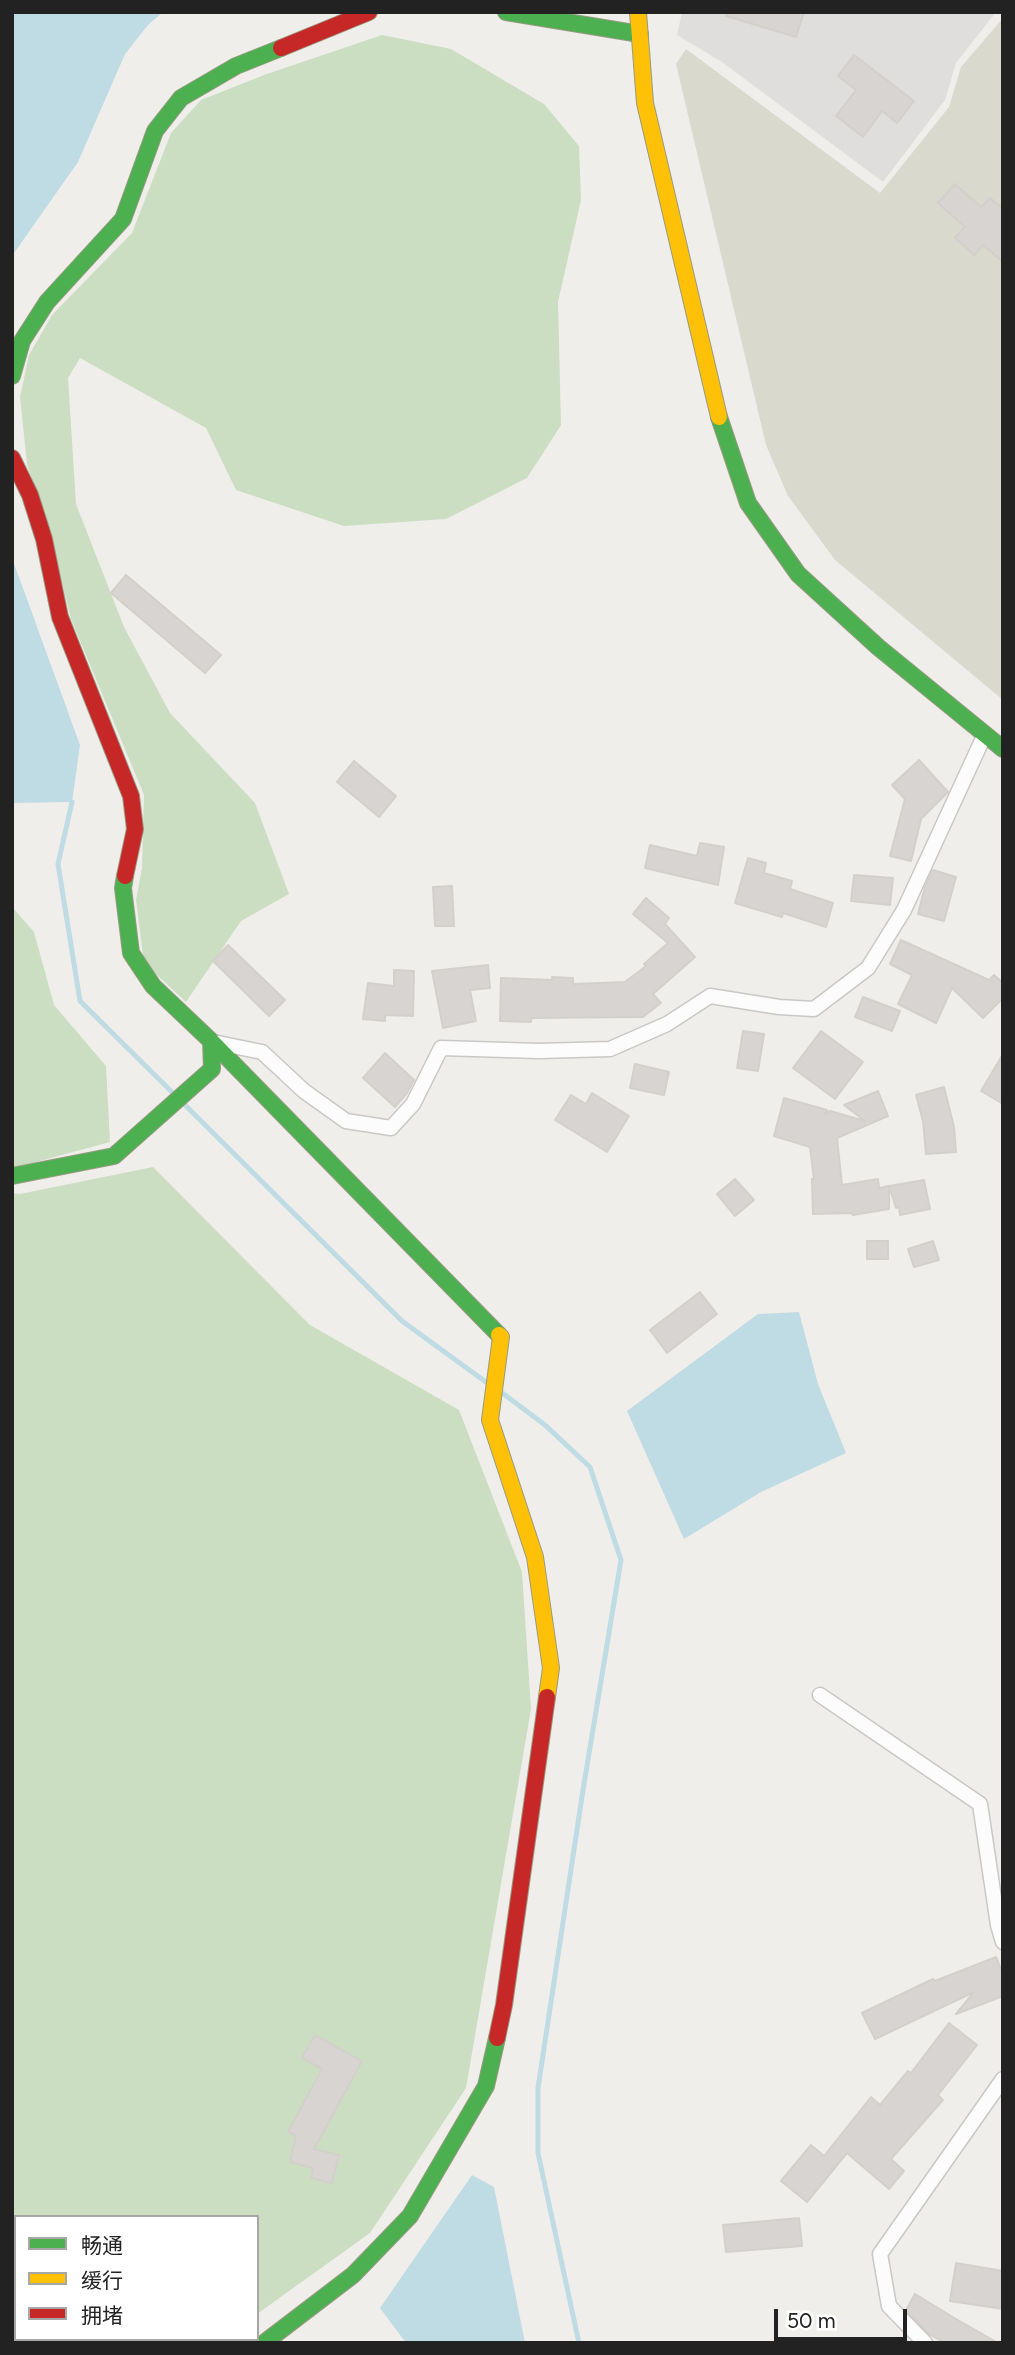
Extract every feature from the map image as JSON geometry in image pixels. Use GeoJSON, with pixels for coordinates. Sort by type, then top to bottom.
{"type":"FeatureCollection","features":[{"type":"Feature","properties":{"kind":"street"},"geometry":{"type":"LineString","coordinates":[[12,376],[22,341],[47,302],[123,219],[155,131],[180,98],[236,66],[329,20],[369,12]]}},
{"type":"Feature","properties":{"kind":"street"},"geometry":{"type":"LineString","coordinates":[[506,12],[640,34]]}},
{"type":"Feature","properties":{"kind":"street"},"geometry":{"type":"LineString","coordinates":[[638,12],[649,117],[722,432],[748,503],[798,574],[878,647],[1003,749]]}},
{"type":"Feature","properties":{"kind":"street"},"geometry":{"type":"LineString","coordinates":[[12,458],[30,495],[40,528],[60,617],[131,796],[135,829],[123,888],[131,953],[153,986],[211,1041],[502,1337],[490,1420],[535,1557],[551,1668],[504,2005],[486,2086],[410,2216],[353,2275],[264,2343]]}},
{"type":"Feature","properties":{"kind":"street"},"geometry":{"type":"LineString","coordinates":[[211,1041],[262,1052],[304,1091],[346,1121],[391,1128],[413,1104],[440,1048],[539,1051],[610,1049],[667,1024],[710,996],[779,1007],[814,1009],[868,968],[904,910],[985,734]]}},
{"type":"Feature","properties":{"kind":"street"},"geometry":{"type":"LineString","coordinates":[[12,1177],[114,1156],[212,1069],[211,1041]]}},
{"type":"Feature","properties":{"kind":"street"},"geometry":{"type":"LineString","coordinates":[[820,1695],[980,1804],[998,1925],[1003,1942]]}},
{"type":"Feature","properties":{"kind":"street"},"geometry":{"type":"LineString","coordinates":[[925,2343],[889,2306],[880,2254],[1003,2079]]}},
{"type":"Feature","properties":{"kind":"shaded area"},"geometry":{"type":"Polygon","coordinates":[[[682,12],[996,12],[956,63],[945,100],[883,182],[722,62],[677,35],[682,12]]]}},
{"type":"Feature","properties":{"kind":"shaded area"},"geometry":{"type":"Polygon","coordinates":[[[1003,18],[1003,700],[835,560],[788,496],[766,445],[676,64],[686,49],[880,193],[949,107],[961,67],[1003,18]]]}},
{"type":"Feature","properties":{"kind":"green space"},"geometry":{"type":"Polygon","coordinates":[[[382,35],[451,49],[544,104],[579,146],[581,200],[558,302],[561,425],[527,478],[446,519],[344,526],[236,490],[206,428],[80,358],[68,378],[76,504],[124,627],[170,713],[255,803],[289,894],[241,921],[186,1002],[144,963],[136,900],[142,868],[144,795],[71,619],[54,549],[27,464],[20,397],[29,355],[52,315],[132,233],[171,133],[201,100],[264,75],[382,35]]]}},
{"type":"Feature","properties":{"kind":"green space"},"geometry":{"type":"Polygon","coordinates":[[[12,907],[34,932],[54,1005],[106,1066],[110,1142],[14,1168],[12,1167],[12,907]]]}},
{"type":"Feature","properties":{"kind":"green space"},"geometry":{"type":"Polygon","coordinates":[[[153,1167],[310,1325],[459,1410],[522,1572],[531,1709],[466,2088],[370,2233],[259,2313],[259,2215],[14,2215],[14,2341],[220,2341],[217,2343],[12,2343],[12,1193],[20,1194],[153,1167]]]}},
{"type":"Feature","properties":{"kind":"water"},"geometry":{"type":"Polygon","coordinates":[[[12,12],[163,12],[148,25],[125,54],[78,162],[12,256],[12,12]]]}},
{"type":"Feature","properties":{"kind":"water"},"geometry":{"type":"Polygon","coordinates":[[[12,558],[80,745],[72,802],[12,803],[12,558]]]}},
{"type":"Feature","properties":{"kind":"water"},"geometry":{"type":"Polygon","coordinates":[[[799,1312],[818,1384],[846,1453],[761,1492],[684,1539],[627,1411],[758,1314],[799,1312]]]}},
{"type":"Feature","properties":{"kind":"water"},"geometry":{"type":"Polygon","coordinates":[[[472,2175],[494,2187],[525,2343],[406,2343],[380,2308],[472,2175]]]}},
{"type":"Feature","properties":{"kind":"building"},"geometry":{"type":"Polygon","coordinates":[[[727,12],[804,12],[796,37],[726,16],[727,12]]]}},
{"type":"Feature","properties":{"kind":"building"},"geometry":{"type":"Polygon","coordinates":[[[854,55],[914,101],[897,123],[882,111],[863,137],[836,116],[856,90],[838,76],[854,55]]]}},
{"type":"Feature","properties":{"kind":"building"},"geometry":{"type":"Polygon","coordinates":[[[955,184],[981,207],[990,198],[1003,209],[1003,262],[983,245],[974,255],[955,238],[965,227],[938,203],[955,184]]]}},
{"type":"Feature","properties":{"kind":"building"},"geometry":{"type":"Polygon","coordinates":[[[126,575],[221,655],[205,673],[111,593],[126,575]]]}},
{"type":"Feature","properties":{"kind":"building"},"geometry":{"type":"Polygon","coordinates":[[[919,760],[948,792],[921,819],[911,861],[890,856],[905,799],[892,785],[919,760]]]}},
{"type":"Feature","properties":{"kind":"building"},"geometry":{"type":"Polygon","coordinates":[[[354,761],[396,796],[379,817],[337,782],[354,761]]]}},
{"type":"Feature","properties":{"kind":"building"},"geometry":{"type":"Polygon","coordinates":[[[700,843],[724,847],[718,885],[645,868],[650,845],[697,856],[700,843]]]}},
{"type":"Feature","properties":{"kind":"building"},"geometry":{"type":"Polygon","coordinates":[[[748,858],[766,863],[764,873],[792,881],[790,889],[833,903],[826,927],[783,913],[782,917],[735,903],[748,858]]]}},
{"type":"Feature","properties":{"kind":"building"},"geometry":{"type":"Polygon","coordinates":[[[933,870],[956,877],[944,921],[918,914],[933,870]]]}},
{"type":"Feature","properties":{"kind":"building"},"geometry":{"type":"Polygon","coordinates":[[[854,875],[893,878],[890,905],[851,901],[854,875]]]}},
{"type":"Feature","properties":{"kind":"building"},"geometry":{"type":"Polygon","coordinates":[[[452,886],[454,926],[435,926],[433,887],[452,886]]]}},
{"type":"Feature","properties":{"kind":"building"},"geometry":{"type":"Polygon","coordinates":[[[646,898],[669,918],[665,924],[695,957],[653,994],[661,1003],[643,1017],[531,1018],[531,1022],[500,1021],[501,978],[573,978],[573,984],[625,982],[646,966],[644,964],[668,943],[633,914],[646,898]]]}},
{"type":"Feature","properties":{"kind":"building"},"geometry":{"type":"Polygon","coordinates":[[[901,940],[989,980],[994,975],[1003,983],[1003,998],[983,1018],[952,988],[936,1023],[898,1004],[912,975],[890,964],[901,940]]]}},
{"type":"Feature","properties":{"kind":"building"},"geometry":{"type":"Polygon","coordinates":[[[228,945],[285,1000],[269,1016],[213,961],[228,945]]]}},
{"type":"Feature","properties":{"kind":"building"},"geometry":{"type":"Polygon","coordinates":[[[488,965],[490,988],[470,990],[476,1021],[443,1028],[432,971],[488,965]]]}},
{"type":"Feature","properties":{"kind":"building"},"geometry":{"type":"Polygon","coordinates":[[[394,970],[414,971],[413,1016],[385,1015],[385,1021],[363,1019],[368,983],[394,986],[394,970]]]}},
{"type":"Feature","properties":{"kind":"building"},"geometry":{"type":"Polygon","coordinates":[[[863,997],[900,1011],[892,1031],[855,1017],[863,997]]]}},
{"type":"Feature","properties":{"kind":"building"},"geometry":{"type":"Polygon","coordinates":[[[743,1031],[764,1034],[758,1071],[737,1068],[743,1031]]]}},
{"type":"Feature","properties":{"kind":"building"},"geometry":{"type":"Polygon","coordinates":[[[821,1031],[863,1062],[835,1099],[793,1068],[821,1031]]]}},
{"type":"Feature","properties":{"kind":"building"},"geometry":{"type":"Polygon","coordinates":[[[385,1053],[414,1080],[395,1107],[363,1078],[385,1053]]]}},
{"type":"Feature","properties":{"kind":"building"},"geometry":{"type":"Polygon","coordinates":[[[1003,1054],[1003,1104],[981,1091],[1003,1054]]]}},
{"type":"Feature","properties":{"kind":"building"},"geometry":{"type":"Polygon","coordinates":[[[635,1064],[669,1072],[664,1095],[630,1088],[635,1064]]]}},
{"type":"Feature","properties":{"kind":"building"},"geometry":{"type":"Polygon","coordinates":[[[944,1087],[954,1127],[956,1152],[926,1154],[923,1121],[916,1095],[944,1087]]]}},
{"type":"Feature","properties":{"kind":"building"},"geometry":{"type":"Polygon","coordinates":[[[878,1091],[888,1116],[837,1138],[842,1185],[878,1179],[879,1188],[889,1186],[889,1209],[853,1215],[813,1214],[814,1179],[810,1147],[774,1136],[784,1098],[827,1110],[824,1114],[830,1111],[865,1121],[844,1105],[878,1091]]]}},
{"type":"Feature","properties":{"kind":"building"},"geometry":{"type":"Polygon","coordinates":[[[592,1093],[629,1116],[607,1152],[555,1120],[571,1095],[586,1104],[592,1093]]]}},
{"type":"Feature","properties":{"kind":"building"},"geometry":{"type":"Polygon","coordinates":[[[735,1179],[754,1200],[735,1216],[717,1194],[735,1179]]]}},
{"type":"Feature","properties":{"kind":"building"},"geometry":{"type":"Polygon","coordinates":[[[924,1180],[930,1209],[900,1215],[889,1186],[924,1180]]]}},
{"type":"Feature","properties":{"kind":"building"},"geometry":{"type":"Polygon","coordinates":[[[867,1241],[888,1241],[888,1259],[867,1259],[867,1241]]]}},
{"type":"Feature","properties":{"kind":"building"},"geometry":{"type":"Polygon","coordinates":[[[933,1241],[939,1260],[914,1267],[908,1249],[933,1241]]]}},
{"type":"Feature","properties":{"kind":"building"},"geometry":{"type":"Polygon","coordinates":[[[700,1292],[717,1314],[667,1353],[650,1330],[700,1292]]]}},
{"type":"Feature","properties":{"kind":"building"},"geometry":{"type":"Polygon","coordinates":[[[996,1957],[1003,1974],[1003,1996],[956,2014],[974,1992],[875,2039],[862,2013],[933,1979],[935,1981],[996,1957]]]}},
{"type":"Feature","properties":{"kind":"building"},"geometry":{"type":"Polygon","coordinates":[[[949,2023],[977,2045],[938,2095],[943,2100],[891,2159],[904,2171],[889,2189],[847,2153],[807,2202],[781,2181],[811,2145],[824,2156],[871,2097],[880,2105],[908,2071],[911,2073],[949,2023]]]}},
{"type":"Feature","properties":{"kind":"building"},"geometry":{"type":"Polygon","coordinates":[[[315,2035],[362,2061],[314,2149],[339,2155],[332,2183],[311,2178],[313,2168],[290,2162],[296,2136],[288,2132],[322,2069],[302,2058],[315,2035]]]}},
{"type":"Feature","properties":{"kind":"building"},"geometry":{"type":"Polygon","coordinates":[[[799,2218],[802,2246],[726,2252],[723,2225],[799,2218]]]}},
{"type":"Feature","properties":{"kind":"building"},"geometry":{"type":"Polygon","coordinates":[[[956,2263],[1003,2271],[1003,2309],[950,2301],[956,2263]]]}},
{"type":"Feature","properties":{"kind":"building"},"geometry":{"type":"Polygon","coordinates":[[[915,2294],[998,2343],[945,2343],[929,2334],[906,2310],[915,2294]]]}},
{"type":"Feature","properties":{"kind":"waterway"},"geometry":{"type":"LineString","coordinates":[[72,802],[58,864],[80,1001],[176,1096]]}},
{"type":"Feature","properties":{"kind":"waterway"},"geometry":{"type":"LineString","coordinates":[[183,1103],[402,1321],[490,1385]]}},
{"type":"Feature","properties":{"kind":"waterway"},"geometry":{"type":"LineString","coordinates":[[501,1392],[545,1425],[590,1467],[621,1560],[538,2088],[538,2153],[579,2343]]}},
{"type":"Feature","properties":{"kind":"traffic: fast"},"geometry":{"type":"LineString","coordinates":[[506,12],[640,34]]}},
{"type":"Feature","properties":{"kind":"traffic: fast"},"geometry":{"type":"LineString","coordinates":[[12,376],[22,341],[47,302],[123,219],[155,131],[181,98],[236,66],[281,48]]}},
{"type":"Feature","properties":{"kind":"traffic: fast"},"geometry":{"type":"LineString","coordinates":[[719,417],[748,503],[798,574],[878,647],[1003,749]]}},
{"type":"Feature","properties":{"kind":"traffic: fast"},"geometry":{"type":"LineString","coordinates":[[12,1176],[114,1156],[212,1069],[211,1041],[153,986],[131,953],[123,888],[125,876]]}},
{"type":"Feature","properties":{"kind":"traffic: fast"},"geometry":{"type":"LineString","coordinates":[[211,1041],[499,1335]]}},
{"type":"Feature","properties":{"kind":"traffic: fast"},"geometry":{"type":"LineString","coordinates":[[264,2343],[353,2275],[410,2216],[486,2086],[497,2038]]}},
{"type":"Feature","properties":{"kind":"traffic: slow"},"geometry":{"type":"LineString","coordinates":[[638,12],[645,103],[719,417]]}},
{"type":"Feature","properties":{"kind":"traffic: slow"},"geometry":{"type":"LineString","coordinates":[[499,1335],[501,1337],[490,1420],[535,1557],[551,1668],[547,1697]]}},
{"type":"Feature","properties":{"kind":"traffic: jam"},"geometry":{"type":"LineString","coordinates":[[281,48],[369,12]]}},
{"type":"Feature","properties":{"kind":"traffic: jam"},"geometry":{"type":"LineString","coordinates":[[12,458],[30,495],[44,539],[60,617],[131,796],[135,829],[125,876]]}},
{"type":"Feature","properties":{"kind":"traffic: jam"},"geometry":{"type":"LineString","coordinates":[[497,2038],[504,2005],[547,1697]]}}]}
